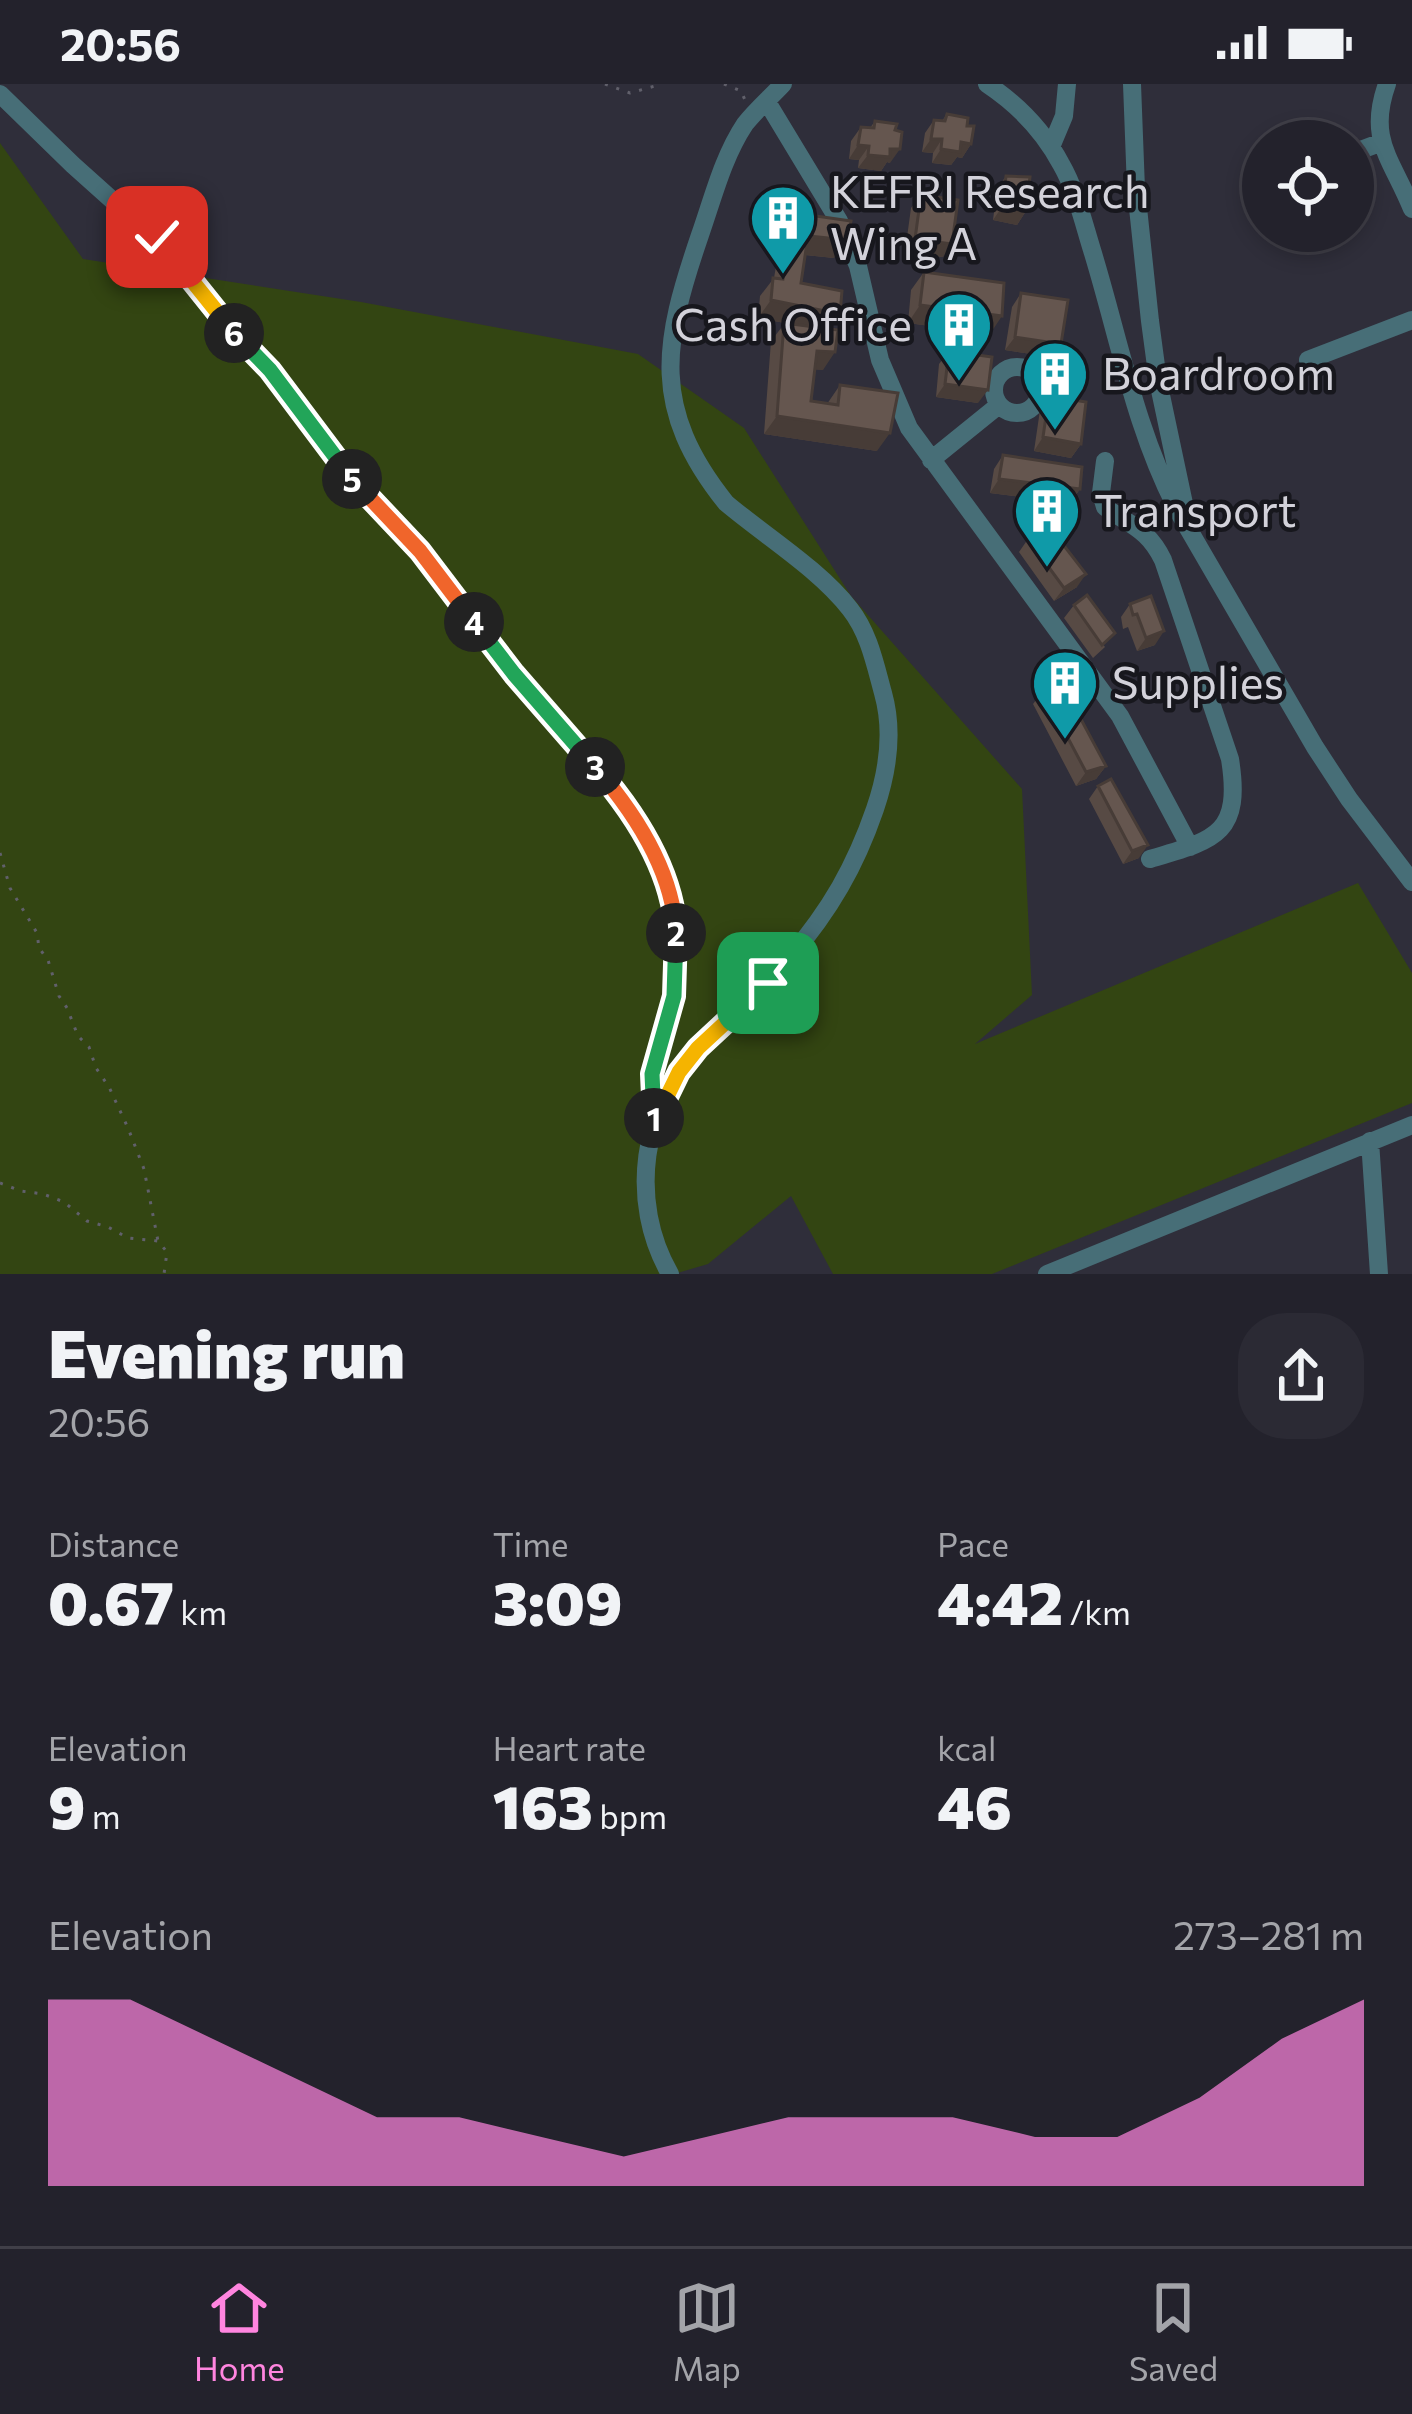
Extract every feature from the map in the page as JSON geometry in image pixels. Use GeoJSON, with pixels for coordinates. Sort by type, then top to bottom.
{"type":"FeatureCollection","features":[{"type":"Feature","properties":{"kind":"street"},"geometry":{"type":"LineString","coordinates":[[654,1123],[679,1072],[698,1048],[768,983],[835,899],[868,829],[888,757],[885,701],[868,641],[852,611],[726,503],[685,442],[671,386],[678,304],[719,179],[734,144],[783,84]]}},
{"type":"Feature","properties":{"kind":"street"},"geometry":{"type":"LineString","coordinates":[[987,84],[1025,116],[1051,147],[1071,183],[1165,487],[1315,747],[1412,882]]}},
{"type":"Feature","properties":{"kind":"street"},"geometry":{"type":"LineString","coordinates":[[1051,147],[1064,116],[1067,84]]}},
{"type":"Feature","properties":{"kind":"street"},"geometry":{"type":"LineString","coordinates":[[1132,84],[1136,189],[1150,321],[1191,534]]}},
{"type":"Feature","properties":{"kind":"street"},"geometry":{"type":"LineString","coordinates":[[1388,84],[1378,115],[1382,142],[1412,209]]}},
{"type":"Feature","properties":{"kind":"street"},"geometry":{"type":"LineString","coordinates":[[0,94],[169,250],[222,320],[270,370],[358,486],[420,551],[514,674],[620,796],[658,861],[675,921],[674,996],[652,1074],[654,1123],[645,1172],[646,1208],[670,1274]]}},
{"type":"Feature","properties":{"kind":"street"},"geometry":{"type":"LineString","coordinates":[[759,109],[839,221],[858,266],[880,360],[910,428],[1120,716],[1190,847]]}},
{"type":"Feature","properties":{"kind":"street"},"geometry":{"type":"LineString","coordinates":[[1374,145],[1382,142]]}},
{"type":"Feature","properties":{"kind":"street"},"geometry":{"type":"LineString","coordinates":[[1308,360],[1412,320]]}},
{"type":"Feature","properties":{"kind":"street"},"geometry":{"type":"LineString","coordinates":[[931,460],[999,405]]}},
{"type":"Feature","properties":{"kind":"street"},"geometry":{"type":"LineString","coordinates":[[1105,461],[1101,493],[1106,507],[1141,528],[1155,544],[1197,658],[1234,784],[1228,818],[1209,840],[1150,859]]}},
{"type":"Feature","properties":{"kind":"street"},"geometry":{"type":"LineString","coordinates":[[1047,1274],[1412,1125]]}},
{"type":"Feature","properties":{"kind":"street"},"geometry":{"type":"LineString","coordinates":[[1370,1142],[1379,1274]]}},
{"type":"Feature","properties":{"kind":"path"},"geometry":{"type":"LineString","coordinates":[[605,84],[630,93],[662,84]]}},
{"type":"Feature","properties":{"kind":"path"},"geometry":{"type":"LineString","coordinates":[[724,84],[741,91],[759,109]]}},
{"type":"Feature","properties":{"kind":"path"},"geometry":{"type":"LineString","coordinates":[[0,853],[10,888],[37,933],[59,996],[109,1087],[145,1169],[158,1241],[167,1252],[164,1274]]}},
{"type":"Feature","properties":{"kind":"path"},"geometry":{"type":"LineString","coordinates":[[0,1183],[64,1202],[87,1221],[128,1238],[158,1241]]}},
{"type":"Feature","properties":{"kind":"green space"},"geometry":{"type":"Polygon","coordinates":[[[0,143],[83,259],[361,302],[638,354],[744,428],[851,596],[1022,789],[1032,995],[975,1044],[1358,883],[1412,973],[1412,1103],[992,1274],[833,1274],[791,1196],[708,1264],[674,1274],[0,1274],[0,143]]]}},
{"type":"Feature","properties":{"kind":"building"},"geometry":{"type":"Polygon","coordinates":[[[947,114],[968,118],[967,126],[974,126],[971,144],[961,142],[960,152],[941,149],[942,139],[931,139],[934,120],[945,121],[947,114]]]}},
{"type":"Feature","properties":{"kind":"building"},"geometry":{"type":"Polygon","coordinates":[[[875,121],[897,124],[895,130],[902,132],[900,149],[890,149],[890,157],[868,155],[869,146],[858,145],[861,127],[874,128],[875,121]]]}},
{"type":"Feature","properties":{"kind":"building"},"geometry":{"type":"Polygon","coordinates":[[[1006,176],[1030,177],[1026,211],[1002,207],[1006,176]]]}},
{"type":"Feature","properties":{"kind":"building"},"geometry":{"type":"Polygon","coordinates":[[[921,195],[958,200],[952,244],[915,239],[921,195]]]}},
{"type":"Feature","properties":{"kind":"building"},"geometry":{"type":"Polygon","coordinates":[[[781,211],[851,221],[847,240],[808,236],[801,283],[842,291],[840,314],[771,300],[773,278],[783,279],[792,232],[781,231],[781,211]]]}},
{"type":"Feature","properties":{"kind":"building"},"geometry":{"type":"Polygon","coordinates":[[[924,272],[1004,283],[1002,316],[920,305],[924,272]]]}},
{"type":"Feature","properties":{"kind":"building"},"geometry":{"type":"Polygon","coordinates":[[[1021,293],[1068,300],[1061,344],[1015,337],[1021,293]]]}},
{"type":"Feature","properties":{"kind":"building"},"geometry":{"type":"Polygon","coordinates":[[[784,323],[838,330],[835,352],[817,351],[811,401],[838,405],[840,385],[898,393],[890,433],[777,416],[784,323]]]}},
{"type":"Feature","properties":{"kind":"building"},"geometry":{"type":"Polygon","coordinates":[[[949,351],[992,357],[988,390],[945,384],[949,351]]]}},
{"type":"Feature","properties":{"kind":"building"},"geometry":{"type":"Polygon","coordinates":[[[1049,396],[1086,402],[1081,444],[1043,437],[1049,396]]]}},
{"type":"Feature","properties":{"kind":"building"},"geometry":{"type":"Polygon","coordinates":[[[1003,455],[1082,467],[1080,489],[999,479],[1003,455]]]}},
{"type":"Feature","properties":{"kind":"building"},"geometry":{"type":"Polygon","coordinates":[[[1017,503],[1028,505],[1026,516],[1016,514],[1017,503]]]}},
{"type":"Feature","properties":{"kind":"building"},"geometry":{"type":"Polygon","coordinates":[[[1048,525],[1086,574],[1064,588],[1028,539],[1048,525]]]}},
{"type":"Feature","properties":{"kind":"building"},"geometry":{"type":"Polygon","coordinates":[[[1087,595],[1115,633],[1102,645],[1074,605],[1087,595]]]}},
{"type":"Feature","properties":{"kind":"building"},"geometry":{"type":"Polygon","coordinates":[[[1151,596],[1164,631],[1146,638],[1130,604],[1151,596]]]}},
{"type":"Feature","properties":{"kind":"building"},"geometry":{"type":"Polygon","coordinates":[[[1060,680],[1106,766],[1086,772],[1043,691],[1060,680]]]}},
{"type":"Feature","properties":{"kind":"building"},"geometry":{"type":"Polygon","coordinates":[[[1111,779],[1148,845],[1132,851],[1098,786],[1111,779]]]}},
{"type":"Feature","properties":{"kind":"place","name":"KEFRI Research Wing A"},"geometry":{"type":"Point","coordinates":[783,277]}},
{"type":"Feature","properties":{"kind":"place","name":"Cash Office"},"geometry":{"type":"Point","coordinates":[959,384]}},
{"type":"Feature","properties":{"kind":"place","name":"Boardroom"},"geometry":{"type":"Point","coordinates":[1055,433]}},
{"type":"Feature","properties":{"kind":"place","name":"Transport"},"geometry":{"type":"Point","coordinates":[1047,570]}},
{"type":"Feature","properties":{"kind":"place","name":"Supplies"},"geometry":{"type":"Point","coordinates":[1065,742]}},
{"type":"Feature","properties":{"kind":"route"},"geometry":{"type":"LineString","coordinates":[[157,237],[222,320],[270,370],[358,486],[420,551],[514,674],[620,796],[658,861],[670,892],[677,957],[669,1021],[652,1074],[654,1123],[679,1072],[698,1048],[768,983]]}}]}
